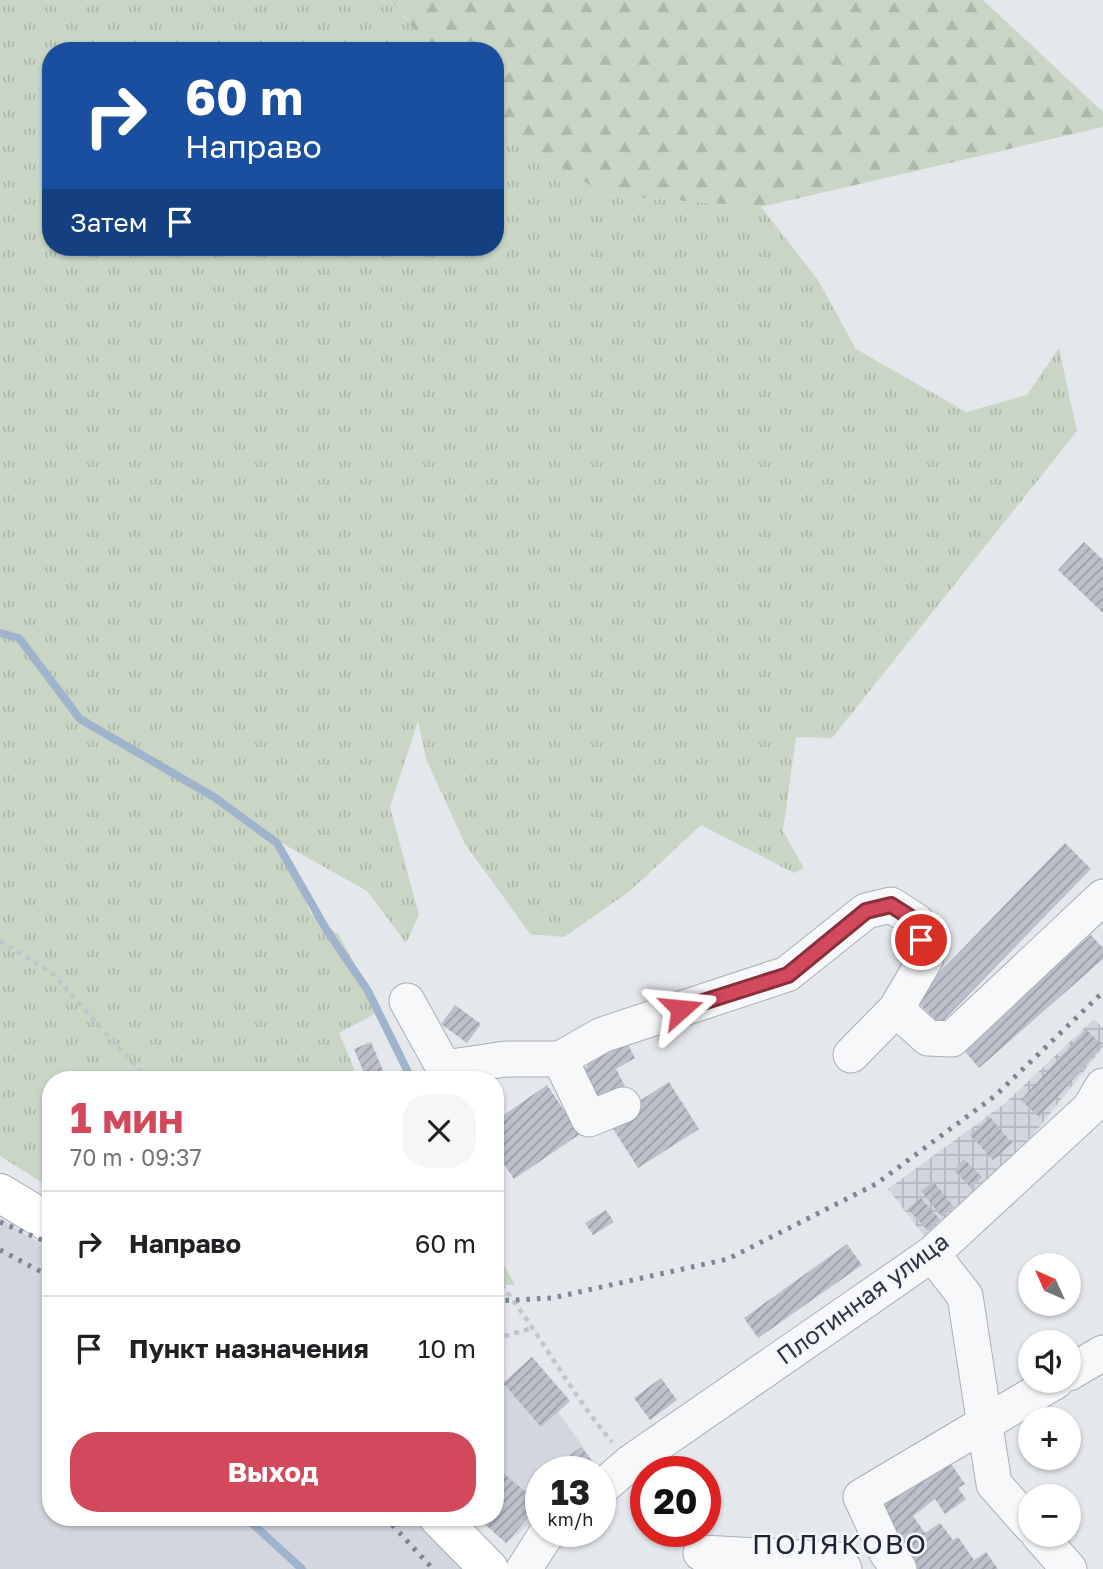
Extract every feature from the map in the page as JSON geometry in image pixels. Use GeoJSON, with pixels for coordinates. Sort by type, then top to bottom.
{"type":"FeatureCollection","features":[{"type":"Feature","properties":{"kind":"main road"},"geometry":{"type":"LineString","coordinates":[[0,1193],[42,1219]]}},
{"type":"Feature","properties":{"kind":"main road"},"geometry":{"type":"LineString","coordinates":[[447,1526],[489,1569]]}},
{"type":"Feature","properties":{"kind":"street"},"geometry":{"type":"LineString","coordinates":[[896,1009],[928,1038],[952,1039],[1103,897]]}},
{"type":"Feature","properties":{"kind":"street"},"geometry":{"type":"LineString","coordinates":[[407,1001],[444,1068],[506,1059],[560,1059],[602,1035],[788,975],[866,911],[891,905],[916,921],[926,958],[896,1009],[851,1055]]}},
{"type":"Feature","properties":{"kind":"street"},"geometry":{"type":"LineString","coordinates":[[560,1059],[589,1119],[623,1105]]}},
{"type":"Feature","properties":{"kind":"street","name":"Плотинная улица"},"geometry":{"type":"LineString","coordinates":[[661,1456],[932,1254],[1099,1103]]}},
{"type":"Feature","properties":{"kind":"street"},"geometry":{"type":"LineString","coordinates":[[932,1254],[965,1296],[994,1484],[1018,1511]]}},
{"type":"Feature","properties":{"kind":"street"},"geometry":{"type":"LineString","coordinates":[[1081,1366],[1103,1353]]}},
{"type":"Feature","properties":{"kind":"street"},"geometry":{"type":"LineString","coordinates":[[899,1569],[887,1553],[861,1497],[1035,1393]]}},
{"type":"Feature","properties":{"kind":"street"},"geometry":{"type":"LineString","coordinates":[[524,1569],[538,1547]]}},
{"type":"Feature","properties":{"kind":"street"},"geometry":{"type":"LineString","coordinates":[[1050,1547],[1069,1569]]}},
{"type":"Feature","properties":{"kind":"street"},"geometry":{"type":"LineString","coordinates":[[698,1551],[838,1560],[844,1569]]}},
{"type":"Feature","properties":{"kind":"path"},"geometry":{"type":"LineString","coordinates":[[0,941],[52,973],[140,1071]]}},
{"type":"Feature","properties":{"kind":"path"},"geometry":{"type":"LineString","coordinates":[[504,1287],[590,1415],[630,1463]]}},
{"type":"Feature","properties":{"kind":"path"},"geometry":{"type":"LineString","coordinates":[[504,1336],[533,1328]]}},
{"type":"Feature","properties":{"kind":"shaded area"},"geometry":{"type":"Polygon","coordinates":[[[1094,1019],[1103,1028],[1103,1047],[1033,1135],[925,1237],[888,1189],[1004,1104],[1094,1019]]]}},
{"type":"Feature","properties":{"kind":"shaded area"},"geometry":{"type":"Polygon","coordinates":[[[0,1218],[42,1244],[42,1526],[420,1526],[463,1569],[0,1569],[0,1218]]]}},
{"type":"Feature","properties":{"kind":"shaded area"},"geometry":{"type":"Polygon","coordinates":[[[532,1357],[570,1401],[558,1412],[589,1456],[525,1456],[525,1528],[506,1543],[487,1526],[504,1526],[504,1382],[532,1357]]]}},
{"type":"Feature","properties":{"kind":"green space"},"geometry":{"type":"Polygon","coordinates":[[[0,0],[391,0],[424,42],[42,42],[42,256],[504,256],[504,134],[607,195],[761,207],[818,280],[856,349],[966,412],[1027,395],[1059,348],[1077,431],[832,738],[796,737],[783,831],[804,868],[794,873],[701,825],[630,891],[564,937],[530,934],[465,844],[426,759],[418,721],[390,807],[419,915],[406,943],[367,891],[278,841],[311,914],[339,935],[380,1011],[339,1033],[355,1071],[42,1071],[42,1182],[0,1156],[0,0]]]}},
{"type":"Feature","properties":{"kind":"green space"},"geometry":{"type":"Polygon","coordinates":[[[391,0],[983,0],[1103,112],[1103,127],[761,207],[607,195],[504,134],[504,42],[424,42],[391,0]]]}},
{"type":"Feature","properties":{"kind":"green space"},"geometry":{"type":"Polygon","coordinates":[[[504,1265],[515,1285],[504,1285],[504,1265]]]}},
{"type":"Feature","properties":{"kind":"building"},"geometry":{"type":"Polygon","coordinates":[[[1084,542],[1103,560],[1103,613],[1058,570],[1084,542]]]}},
{"type":"Feature","properties":{"kind":"building"},"geometry":{"type":"Polygon","coordinates":[[[1065,843],[1091,869],[940,1024],[914,999],[1065,843]]]}},
{"type":"Feature","properties":{"kind":"building"},"geometry":{"type":"Polygon","coordinates":[[[1091,935],[1103,948],[1103,959],[979,1068],[962,1048],[1091,935]]]}},
{"type":"Feature","properties":{"kind":"building"},"geometry":{"type":"Polygon","coordinates":[[[455,1005],[481,1024],[467,1043],[441,1024],[455,1005]]]}},
{"type":"Feature","properties":{"kind":"building"},"geometry":{"type":"Polygon","coordinates":[[[1086,1029],[1103,1046],[1039,1117],[1021,1100],[1086,1029]]]}},
{"type":"Feature","properties":{"kind":"building"},"geometry":{"type":"Polygon","coordinates":[[[623,1035],[635,1058],[616,1069],[625,1086],[594,1104],[577,1073],[588,1066],[583,1057],[623,1035]]]}},
{"type":"Feature","properties":{"kind":"building"},"geometry":{"type":"Polygon","coordinates":[[[371,1042],[383,1071],[363,1071],[354,1049],[371,1042]]]}},
{"type":"Feature","properties":{"kind":"building"},"geometry":{"type":"Polygon","coordinates":[[[669,1082],[699,1129],[638,1168],[608,1121],[669,1082]]]}},
{"type":"Feature","properties":{"kind":"building"},"geometry":{"type":"Polygon","coordinates":[[[547,1085],[580,1134],[514,1179],[504,1164],[504,1115],[547,1085]]]}},
{"type":"Feature","properties":{"kind":"building"},"geometry":{"type":"Polygon","coordinates":[[[990,1117],[1012,1143],[993,1160],[970,1135],[990,1117]]]}},
{"type":"Feature","properties":{"kind":"building"},"geometry":{"type":"Polygon","coordinates":[[[964,1159],[982,1177],[971,1188],[954,1170],[964,1159]]]}},
{"type":"Feature","properties":{"kind":"building"},"geometry":{"type":"Polygon","coordinates":[[[933,1181],[954,1207],[942,1217],[921,1191],[933,1181]]]}},
{"type":"Feature","properties":{"kind":"building"},"geometry":{"type":"Polygon","coordinates":[[[921,1198],[940,1220],[928,1231],[908,1209],[921,1198]]]}},
{"type":"Feature","properties":{"kind":"building"},"geometry":{"type":"Polygon","coordinates":[[[606,1210],[614,1222],[593,1235],[585,1223],[606,1210]]]}},
{"type":"Feature","properties":{"kind":"building"},"geometry":{"type":"Polygon","coordinates":[[[847,1244],[862,1265],[758,1338],[744,1318],[847,1244]]]}},
{"type":"Feature","properties":{"kind":"building"},"geometry":{"type":"Polygon","coordinates":[[[532,1357],[570,1401],[541,1427],[504,1382],[532,1357]]]}},
{"type":"Feature","properties":{"kind":"building"},"geometry":{"type":"Polygon","coordinates":[[[661,1378],[677,1400],[650,1420],[634,1398],[661,1378]]]}},
{"type":"Feature","properties":{"kind":"building"},"geometry":{"type":"Polygon","coordinates":[[[581,1447],[588,1456],[569,1456],[581,1447]]]}},
{"type":"Feature","properties":{"kind":"building"},"geometry":{"type":"Polygon","coordinates":[[[949,1461],[965,1484],[958,1488],[966,1499],[945,1514],[935,1499],[913,1516],[925,1533],[940,1523],[953,1540],[958,1537],[974,1560],[986,1552],[998,1569],[909,1569],[898,1553],[907,1547],[878,1507],[949,1461]]]}},
{"type":"Feature","properties":{"kind":"building"},"geometry":{"type":"Polygon","coordinates":[[[504,1474],[525,1491],[525,1521],[506,1543],[487,1526],[504,1526],[504,1474]]]}},
{"type":"Feature","properties":{"kind":"waterway"},"geometry":{"type":"LineString","coordinates":[[0,633],[19,638],[80,719],[214,797],[277,843],[326,929],[368,991],[408,1071]]}},
{"type":"Feature","properties":{"kind":"waterway"},"geometry":{"type":"LineString","coordinates":[[255,1526],[302,1569]]}},
{"type":"Feature","properties":{"kind":"railway"},"geometry":{"type":"LineString","coordinates":[[504,1301],[552,1298],[728,1259],[876,1184],[996,1095],[1103,992]]}},
{"type":"Feature","properties":{"kind":"railway"},"geometry":{"type":"LineString","coordinates":[[0,1222],[42,1240]]}},
{"type":"Feature","properties":{"kind":"railway"},"geometry":{"type":"LineString","coordinates":[[0,1250],[42,1272]]}},
{"type":"Feature","properties":{"kind":"railway"},"geometry":{"type":"LineString","coordinates":[[393,1526],[433,1569]]}},
{"type":"Feature","properties":{"kind":"district","name":"ПОЛЯКОВО"},"geometry":{"type":"Point","coordinates":[840,1544]}},
{"type":"Feature","properties":{"kind":"route"},"geometry":{"type":"LineString","coordinates":[[681,1009],[788,975],[866,911],[891,905],[916,921],[921,940]]}}]}
